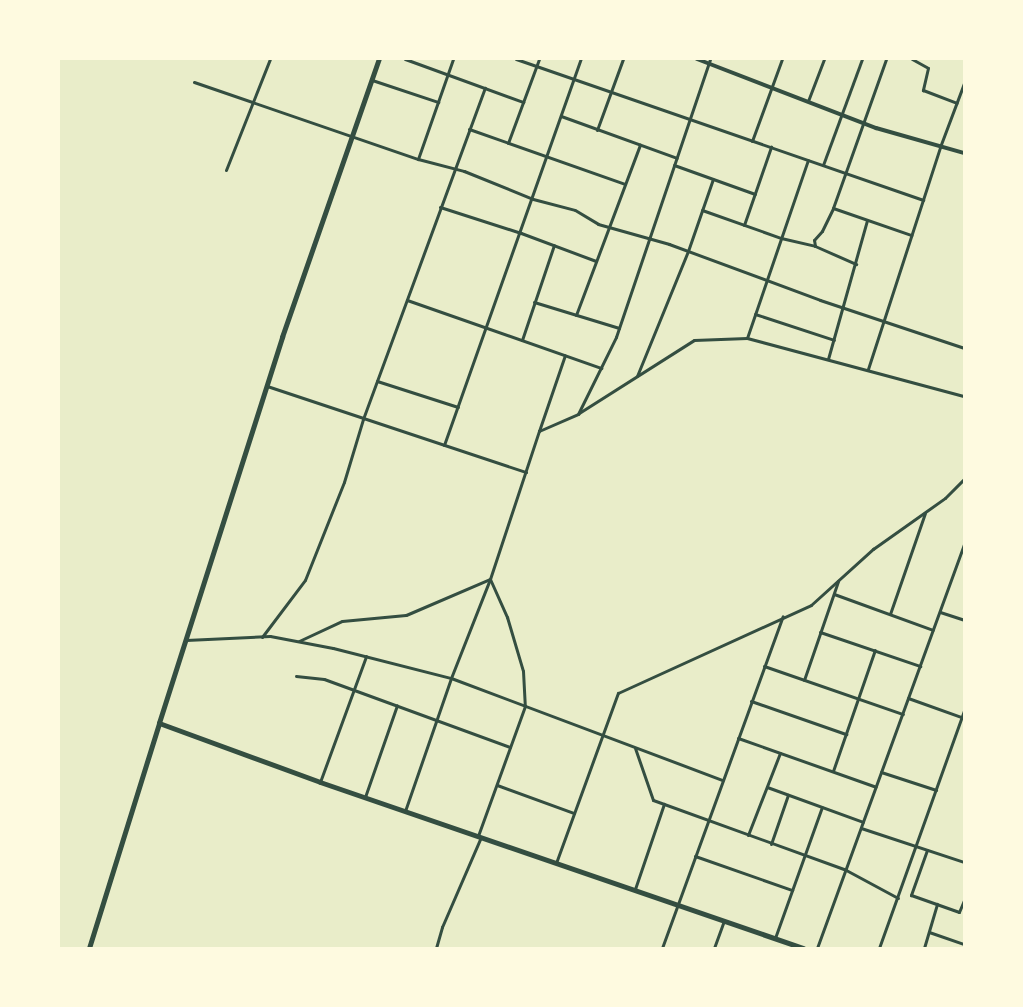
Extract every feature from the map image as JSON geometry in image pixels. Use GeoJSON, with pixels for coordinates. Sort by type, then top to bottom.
{"type":"FeatureCollection","features":[{"type":"Feature","properties":{"kind":"main road"},"geometry":{"type":"LineString","coordinates":[[89,948],[267,386],[379,59]]}},
{"type":"Feature","properties":{"kind":"main road"},"geometry":{"type":"LineString","coordinates":[[159,723],[320,782],[803,948]]}},
{"type":"Feature","properties":{"kind":"street"},"geometry":{"type":"LineString","coordinates":[[226,170],[270,59]]}},
{"type":"Feature","properties":{"kind":"street"},"geometry":{"type":"LineString","coordinates":[[405,59],[523,102]]}},
{"type":"Feature","properties":{"kind":"street"},"geometry":{"type":"LineString","coordinates":[[418,159],[453,59]]}},
{"type":"Feature","properties":{"kind":"street"},"geometry":{"type":"LineString","coordinates":[[516,59],[923,200]]}},
{"type":"Feature","properties":{"kind":"street"},"geometry":{"type":"LineString","coordinates":[[508,143],[539,59]]}},
{"type":"Feature","properties":{"kind":"street"},"geometry":{"type":"LineString","coordinates":[[444,445],[521,233],[581,59]]}},
{"type":"Feature","properties":{"kind":"street"},"geometry":{"type":"LineString","coordinates":[[597,130],[623,59]]}},
{"type":"Feature","properties":{"kind":"street"},"geometry":{"type":"LineString","coordinates":[[697,59],[710,61],[863,123],[964,153]]}},
{"type":"Feature","properties":{"kind":"street"},"geometry":{"type":"LineString","coordinates":[[752,141],[782,59]]}},
{"type":"Feature","properties":{"kind":"street"},"geometry":{"type":"LineString","coordinates":[[808,101],[824,59]]}},
{"type":"Feature","properties":{"kind":"street"},"geometry":{"type":"LineString","coordinates":[[823,165],[862,59]]}},
{"type":"Feature","properties":{"kind":"street"},"geometry":{"type":"LineString","coordinates":[[815,246],[814,240],[822,231],[832,208],[886,59]]}},
{"type":"Feature","properties":{"kind":"street"},"geometry":{"type":"LineString","coordinates":[[912,59],[928,68],[922,90],[957,103]]}},
{"type":"Feature","properties":{"kind":"street"},"geometry":{"type":"LineString","coordinates":[[578,414],[619,328],[710,61]]}},
{"type":"Feature","properties":{"kind":"street"},"geometry":{"type":"LineString","coordinates":[[372,80],[438,102]]}},
{"type":"Feature","properties":{"kind":"street"},"geometry":{"type":"LineString","coordinates":[[194,82],[418,159],[454,168],[533,199],[575,210],[598,224],[650,238],[843,308],[964,348]]}},
{"type":"Feature","properties":{"kind":"street"},"geometry":{"type":"LineString","coordinates":[[868,369],[940,146],[964,83]]}},
{"type":"Feature","properties":{"kind":"street"},"geometry":{"type":"LineString","coordinates":[[262,636],[305,580],[344,482],[363,419],[485,88]]}},
{"type":"Feature","properties":{"kind":"street"},"geometry":{"type":"LineString","coordinates":[[560,116],[677,158]]}},
{"type":"Feature","properties":{"kind":"street"},"geometry":{"type":"LineString","coordinates":[[469,129],[625,184]]}},
{"type":"Feature","properties":{"kind":"street"},"geometry":{"type":"LineString","coordinates":[[576,315],[640,145]]}},
{"type":"Feature","properties":{"kind":"street"},"geometry":{"type":"LineString","coordinates":[[744,225],[771,147]]}},
{"type":"Feature","properties":{"kind":"street"},"geometry":{"type":"LineString","coordinates":[[747,338],[808,160]]}},
{"type":"Feature","properties":{"kind":"street"},"geometry":{"type":"LineString","coordinates":[[674,166],[755,194]]}},
{"type":"Feature","properties":{"kind":"street"},"geometry":{"type":"LineString","coordinates":[[636,377],[688,251],[713,179]]}},
{"type":"Feature","properties":{"kind":"street"},"geometry":{"type":"LineString","coordinates":[[440,207],[521,233],[596,261]]}},
{"type":"Feature","properties":{"kind":"street"},"geometry":{"type":"LineString","coordinates":[[832,208],[911,236]]}},
{"type":"Feature","properties":{"kind":"street"},"geometry":{"type":"LineString","coordinates":[[702,210],[781,238],[815,246],[856,264]]}},
{"type":"Feature","properties":{"kind":"street"},"geometry":{"type":"LineString","coordinates":[[828,359],[867,220]]}},
{"type":"Feature","properties":{"kind":"street"},"geometry":{"type":"LineString","coordinates":[[522,340],[554,245]]}},
{"type":"Feature","properties":{"kind":"street"},"geometry":{"type":"LineString","coordinates":[[407,300],[601,368]]}},
{"type":"Feature","properties":{"kind":"street"},"geometry":{"type":"LineString","coordinates":[[534,302],[619,328]]}},
{"type":"Feature","properties":{"kind":"street"},"geometry":{"type":"LineString","coordinates":[[755,314],[834,340]]}},
{"type":"Feature","properties":{"kind":"street"},"geometry":{"type":"LineString","coordinates":[[539,431],[578,414],[694,340],[747,338],[964,396]]}},
{"type":"Feature","properties":{"kind":"street"},"geometry":{"type":"LineString","coordinates":[[405,811],[451,678],[490,579],[565,355]]}},
{"type":"Feature","properties":{"kind":"street"},"geometry":{"type":"LineString","coordinates":[[377,381],[458,407]]}},
{"type":"Feature","properties":{"kind":"street"},"geometry":{"type":"LineString","coordinates":[[267,386],[526,472]]}},
{"type":"Feature","properties":{"kind":"street"},"geometry":{"type":"LineString","coordinates":[[556,863],[618,693],[783,616],[811,605],[873,550],[945,498],[964,478]]}},
{"type":"Feature","properties":{"kind":"street"},"geometry":{"type":"LineString","coordinates":[[890,614],[925,512]]}},
{"type":"Feature","properties":{"kind":"street"},"geometry":{"type":"LineString","coordinates":[[817,948],[964,544]]}},
{"type":"Feature","properties":{"kind":"street"},"geometry":{"type":"LineString","coordinates":[[298,641],[342,621],[406,615],[490,579]]}},
{"type":"Feature","properties":{"kind":"street"},"geometry":{"type":"LineString","coordinates":[[436,948],[442,927],[480,836],[525,706],[523,671],[507,617],[490,579]]}},
{"type":"Feature","properties":{"kind":"street"},"geometry":{"type":"LineString","coordinates":[[804,680],[839,580]]}},
{"type":"Feature","properties":{"kind":"street"},"geometry":{"type":"LineString","coordinates":[[834,594],[933,630]]}},
{"type":"Feature","properties":{"kind":"street"},"geometry":{"type":"LineString","coordinates":[[940,612],[964,620]]}},
{"type":"Feature","properties":{"kind":"street"},"geometry":{"type":"LineString","coordinates":[[662,948],[783,616]]}},
{"type":"Feature","properties":{"kind":"street"},"geometry":{"type":"LineString","coordinates":[[820,632],[920,666]]}},
{"type":"Feature","properties":{"kind":"street"},"geometry":{"type":"LineString","coordinates":[[186,640],[262,636],[298,641],[451,678],[723,780]]}},
{"type":"Feature","properties":{"kind":"street"},"geometry":{"type":"LineString","coordinates":[[833,772],[875,650]]}},
{"type":"Feature","properties":{"kind":"street"},"geometry":{"type":"LineString","coordinates":[[320,782],[366,656]]}},
{"type":"Feature","properties":{"kind":"street"},"geometry":{"type":"LineString","coordinates":[[764,666],[903,714]]}},
{"type":"Feature","properties":{"kind":"street"},"geometry":{"type":"LineString","coordinates":[[296,676],[324,679],[510,747]]}},
{"type":"Feature","properties":{"kind":"street"},"geometry":{"type":"LineString","coordinates":[[908,698],[963,717]]}},
{"type":"Feature","properties":{"kind":"street"},"geometry":{"type":"LineString","coordinates":[[751,701],[846,734]]}},
{"type":"Feature","properties":{"kind":"street"},"geometry":{"type":"LineString","coordinates":[[365,797],[397,705]]}},
{"type":"Feature","properties":{"kind":"street"},"geometry":{"type":"LineString","coordinates":[[879,948],[964,710]]}},
{"type":"Feature","properties":{"kind":"street"},"geometry":{"type":"LineString","coordinates":[[738,738],[876,786]]}},
{"type":"Feature","properties":{"kind":"street"},"geometry":{"type":"LineString","coordinates":[[635,747],[653,800],[846,870],[898,898]]}},
{"type":"Feature","properties":{"kind":"street"},"geometry":{"type":"LineString","coordinates":[[748,835],[780,753]]}},
{"type":"Feature","properties":{"kind":"street"},"geometry":{"type":"LineString","coordinates":[[881,772],[936,790]]}},
{"type":"Feature","properties":{"kind":"street"},"geometry":{"type":"LineString","coordinates":[[497,785],[574,813]]}},
{"type":"Feature","properties":{"kind":"street"},"geometry":{"type":"LineString","coordinates":[[766,787],[863,822]]}},
{"type":"Feature","properties":{"kind":"street"},"geometry":{"type":"LineString","coordinates":[[772,844],[788,795]]}},
{"type":"Feature","properties":{"kind":"street"},"geometry":{"type":"LineString","coordinates":[[634,889],[664,804]]}},
{"type":"Feature","properties":{"kind":"street"},"geometry":{"type":"LineString","coordinates":[[775,938],[822,807]]}},
{"type":"Feature","properties":{"kind":"street"},"geometry":{"type":"LineString","coordinates":[[861,828],[964,862]]}},
{"type":"Feature","properties":{"kind":"street"},"geometry":{"type":"LineString","coordinates":[[927,850],[911,896],[959,912],[964,900]]}},
{"type":"Feature","properties":{"kind":"street"},"geometry":{"type":"LineString","coordinates":[[695,856],[792,890]]}},
{"type":"Feature","properties":{"kind":"street"},"geometry":{"type":"LineString","coordinates":[[924,948],[937,904]]}},
{"type":"Feature","properties":{"kind":"street"},"geometry":{"type":"LineString","coordinates":[[714,948],[724,920]]}},
{"type":"Feature","properties":{"kind":"street"},"geometry":{"type":"LineString","coordinates":[[929,932],[964,944]]}}]}
